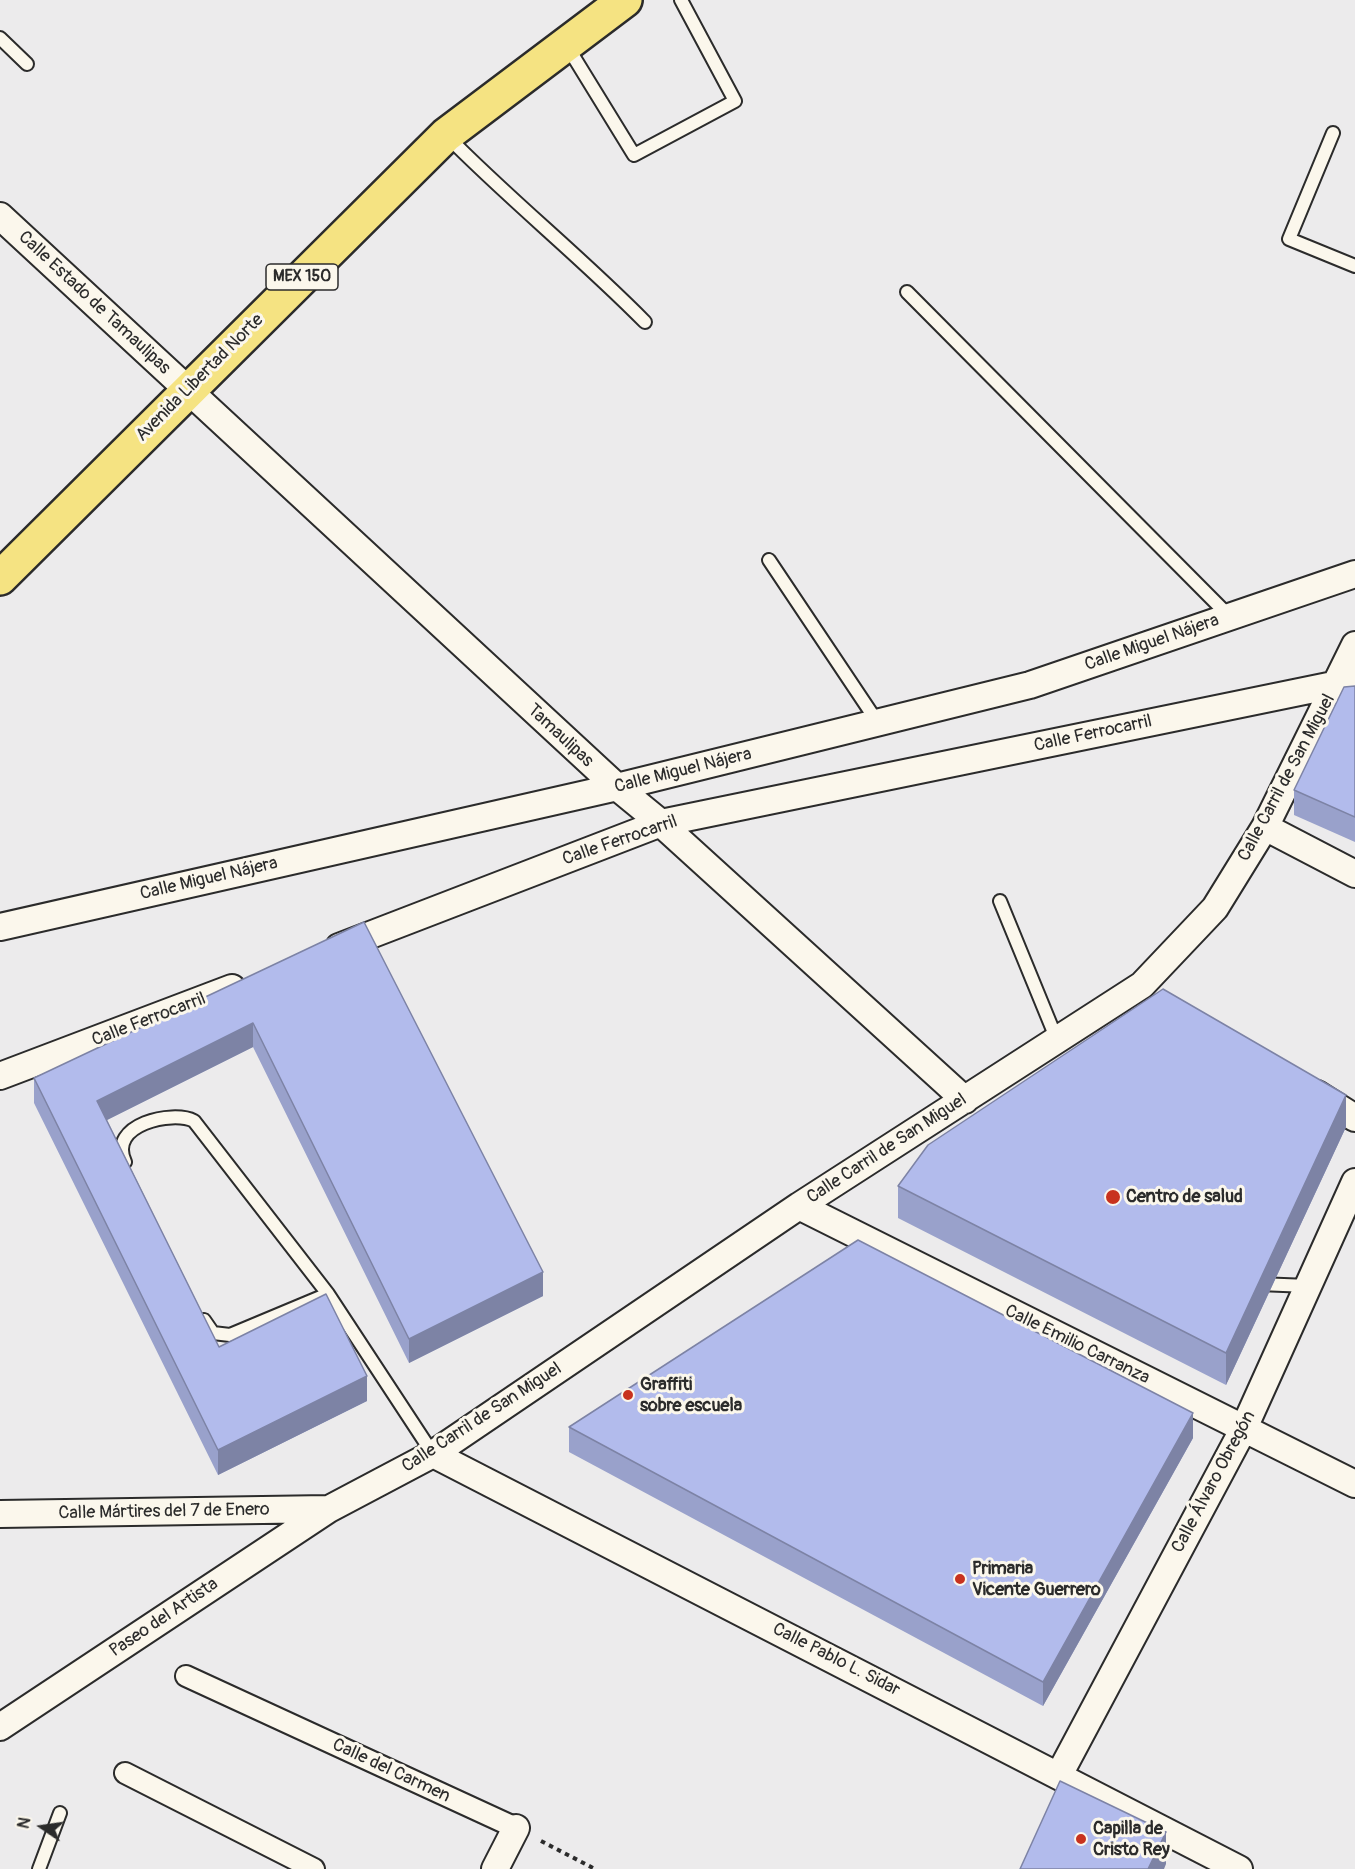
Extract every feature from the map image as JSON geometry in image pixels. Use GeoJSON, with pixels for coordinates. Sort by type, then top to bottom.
{"type":"FeatureCollection","features":[{"type":"Feature","properties":{"kind":"main road","name":"Avenida Libertad Norte"},"geometry":{"type":"LineString","coordinates":[[0,578],[446,135],[625,0]]}},
{"type":"Feature","properties":{"kind":"street","name":"Calle Estado de Tamaulipas"},"geometry":{"type":"LineString","coordinates":[[0,216],[187,390]]}},
{"type":"Feature","properties":{"kind":"street","name":"Tamaulipas"},"geometry":{"type":"LineString","coordinates":[[187,390],[617,788],[661,823],[965,1100]]}},
{"type":"Feature","properties":{"kind":"street","name":"Calle Miguel Nájera"},"geometry":{"type":"LineString","coordinates":[[0,927],[617,788],[1030,685],[1355,574]]}},
{"type":"Feature","properties":{"kind":"street","name":"Calle Carril de San Miguel"},"geometry":{"type":"LineString","coordinates":[[328,1509],[433,1454],[799,1206],[1057,1040],[1152,991],[1215,908],[1265,826],[1346,682],[1355,645]]}},
{"type":"Feature","properties":{"kind":"street","name":"Calle Ferrocarril"},"geometry":{"type":"LineString","coordinates":[[320,954],[661,823],[1346,682]]}},
{"type":"Feature","properties":{"kind":"street"},"geometry":{"type":"LineString","coordinates":[[1265,826],[1355,874]]}},
{"type":"Feature","properties":{"kind":"street","name":"Calle Ferrocarril"},"geometry":{"type":"LineString","coordinates":[[0,1077],[254,980]]}},
{"type":"Feature","properties":{"kind":"street"},"geometry":{"type":"LineString","coordinates":[[1294,1080],[1355,1118]]}},
{"type":"Feature","properties":{"kind":"street","name":"Calle Álvaro Obregón"},"geometry":{"type":"LineString","coordinates":[[1059,1775],[1244,1428],[1355,1182]]}},
{"type":"Feature","properties":{"kind":"street","name":"Calle Emilio Carranza"},"geometry":{"type":"LineString","coordinates":[[799,1206],[1355,1484]]}},
{"type":"Feature","properties":{"kind":"street","name":"Calle Pablo L. Sidar"},"geometry":{"type":"LineString","coordinates":[[433,1454],[1239,1869]]}},
{"type":"Feature","properties":{"kind":"street","name":"Calle Mártires del 7 de Enero"},"geometry":{"type":"LineString","coordinates":[[0,1514],[328,1509]]}},
{"type":"Feature","properties":{"kind":"street","name":"Paseo del Artista"},"geometry":{"type":"LineString","coordinates":[[0,1727],[328,1509]]}},
{"type":"Feature","properties":{"kind":"street","name":"Calle del Carmen"},"geometry":{"type":"LineString","coordinates":[[186,1676],[516,1828]]}},
{"type":"Feature","properties":{"kind":"street"},"geometry":{"type":"LineString","coordinates":[[125,1773],[314,1869]]}},
{"type":"Feature","properties":{"kind":"street"},"geometry":{"type":"LineString","coordinates":[[495,1869],[516,1828]]}},
{"type":"Feature","properties":{"kind":"lane"},"geometry":{"type":"LineString","coordinates":[[565,43],[633,155],[735,101],[681,0]]}},
{"type":"Feature","properties":{"kind":"lane"},"geometry":{"type":"LineString","coordinates":[[0,38],[27,64]]}},
{"type":"Feature","properties":{"kind":"lane"},"geometry":{"type":"LineString","coordinates":[[1333,133],[1289,239],[1355,266]]}},
{"type":"Feature","properties":{"kind":"lane"},"geometry":{"type":"LineString","coordinates":[[446,135],[490,179],[599,276],[645,322]]}},
{"type":"Feature","properties":{"kind":"lane"},"geometry":{"type":"LineString","coordinates":[[907,292],[1230,616]]}},
{"type":"Feature","properties":{"kind":"lane"},"geometry":{"type":"LineString","coordinates":[[769,560],[878,723]]}},
{"type":"Feature","properties":{"kind":"lane"},"geometry":{"type":"LineString","coordinates":[[1000,902],[1057,1040]]}},
{"type":"Feature","properties":{"kind":"lane"},"geometry":{"type":"LineString","coordinates":[[131,1174],[121,1153],[123,1139],[128,1132],[134,1128],[179,1115],[194,1120],[328,1294],[433,1454]]}},
{"type":"Feature","properties":{"kind":"lane"},"geometry":{"type":"LineString","coordinates":[[1249,1283],[1308,1286]]}},
{"type":"Feature","properties":{"kind":"lane"},"geometry":{"type":"LineString","coordinates":[[198,1308],[209,1329],[218,1335],[230,1335],[328,1294]]}},
{"type":"Feature","properties":{"kind":"lane"},"geometry":{"type":"LineString","coordinates":[[39,1869],[60,1813]]}},
{"type":"Feature","properties":{"kind":"path"},"geometry":{"type":"LineString","coordinates":[[516,1828],[596,1869]]}},
{"type":"Feature","properties":{"kind":"building"},"geometry":{"type":"Polygon","coordinates":[[[1355,686],[1355,817],[1294,790],[1344,687],[1355,686]]]}},
{"type":"Feature","properties":{"kind":"building"},"geometry":{"type":"Polygon","coordinates":[[[364,922],[543,1272],[409,1339],[253,1023],[97,1101],[219,1347],[326,1294],[367,1376],[218,1450],[34,1078],[364,922]]]}},
{"type":"Feature","properties":{"kind":"building","name":"Centro de salud"},"geometry":{"type":"Polygon","coordinates":[[[1163,989],[1346,1095],[1226,1353],[898,1186],[928,1145],[1163,989]]]}},
{"type":"Feature","properties":{"kind":"building","name":"Primaria Vicente Guerrero"},"geometry":{"type":"Polygon","coordinates":[[[858,1240],[1193,1413],[1043,1682],[569,1427],[858,1240]]]}},
{"type":"Feature","properties":{"kind":"building"},"geometry":{"type":"Polygon","coordinates":[[[1060,1781],[1166,1832],[1148,1869],[1020,1869],[1060,1781]]]}},
{"type":"Feature","properties":{"kind":"place","name":"Centro de salud"},"geometry":{"type":"Point","coordinates":[1113,1197]}},
{"type":"Feature","properties":{"kind":"place","name":"Graffiti sobre escuela"},"geometry":{"type":"Point","coordinates":[628,1395]}},
{"type":"Feature","properties":{"kind":"place","name":"Primaria Vicente Guerrero"},"geometry":{"type":"Point","coordinates":[960,1579]}},
{"type":"Feature","properties":{"kind":"place","name":"Capilla de Cristo Rey"},"geometry":{"type":"Point","coordinates":[1081,1839]}}]}
